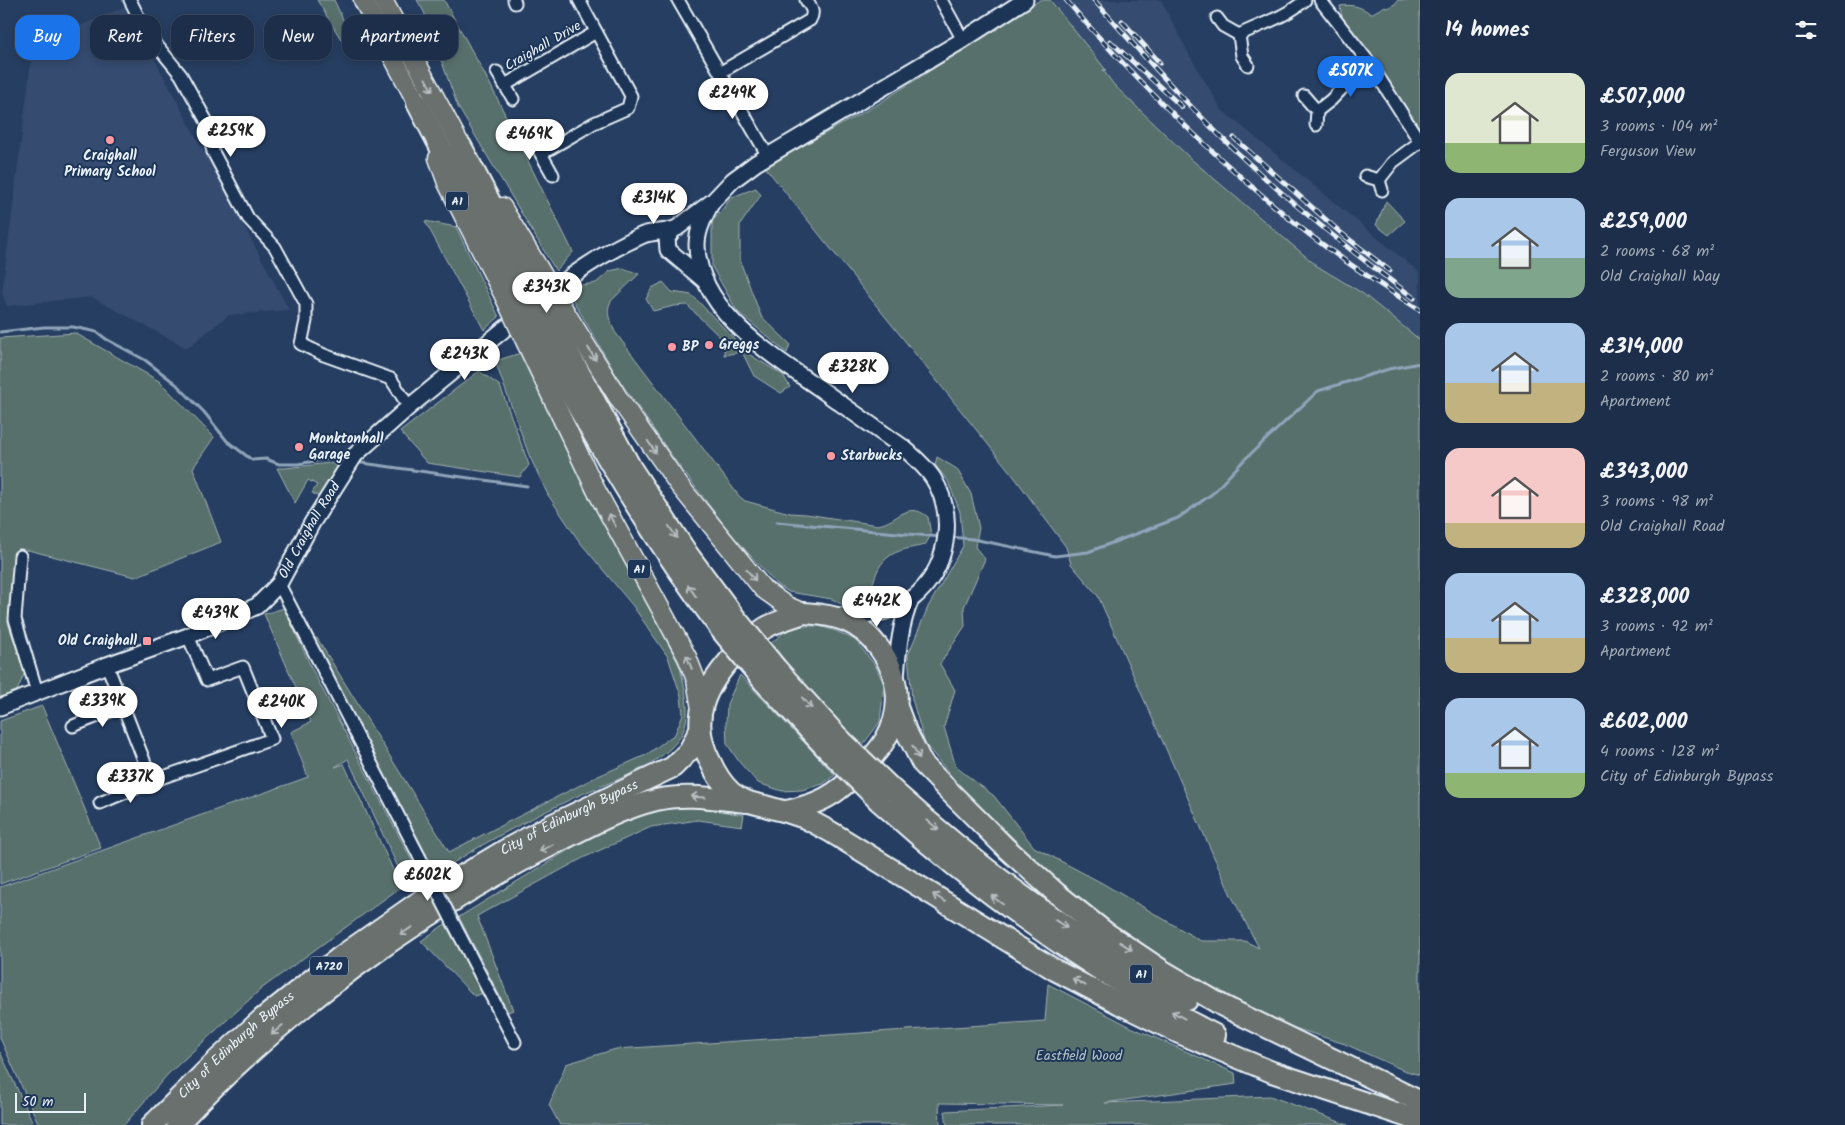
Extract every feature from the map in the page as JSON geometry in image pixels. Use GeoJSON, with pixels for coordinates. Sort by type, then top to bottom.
{"type":"FeatureCollection","features":[{"type":"Feature","properties":{"kind":"highway","name":"A1"},"geometry":{"type":"LineString","coordinates":[[417,103],[521,281],[546,329],[631,468],[689,556],[727,622],[770,675],[832,742],[971,880],[1032,926],[1141,995],[1198,1026],[1258,1057],[1365,1102]]}},
{"type":"Feature","properties":{"kind":"highway","name":"A1"},"geometry":{"type":"LineString","coordinates":[[461,146],[521,281]]}},
{"type":"Feature","properties":{"kind":"highway"},"geometry":{"type":"LineString","coordinates":[[746,802],[728,789],[716,773],[704,750],[700,731],[701,710],[712,682],[722,668],[749,640],[765,628],[804,614],[834,616],[860,629],[885,655],[896,680],[897,707],[886,740],[840,790],[812,805],[784,810]]}},
{"type":"Feature","properties":{"kind":"highway","name":"A1"},"geometry":{"type":"LineString","coordinates":[[897,707],[906,731],[922,763],[946,790],[1042,880],[1105,932],[1160,969],[1223,1006],[1420,1108]]}},
{"type":"Feature","properties":{"kind":"highway","name":"City of Edinburgh Bypass"},"geometry":{"type":"LineString","coordinates":[[152,1125],[208,1068],[262,1019],[340,957],[428,896],[504,850],[553,824],[673,767],[689,751],[700,731]]}},
{"type":"Feature","properties":{"kind":"highway","name":"City of Edinburgh Bypass"},"geometry":{"type":"LineString","coordinates":[[177,1125],[252,1052],[316,998],[391,942],[501,872],[600,820],[636,805],[675,797],[697,796],[746,802],[784,810]]}},
{"type":"Feature","properties":{"kind":"highway","name":"A1"},"geometry":{"type":"LineString","coordinates":[[887,797],[1021,895],[1094,945],[1161,986],[1236,1026],[1420,1108]]}},
{"type":"Feature","properties":{"kind":"highway","name":"A1"},"geometry":{"type":"LineString","coordinates":[[784,810],[805,818],[831,832],[1056,970],[1179,1033],[1272,1072],[1365,1102],[1420,1108]]}},
{"type":"Feature","properties":{"kind":"main road","name":"A1"},"geometry":{"type":"LineString","coordinates":[[363,0],[417,103]]}},
{"type":"Feature","properties":{"kind":"main road","name":"A1"},"geometry":{"type":"LineString","coordinates":[[383,0],[461,146]]}},
{"type":"Feature","properties":{"kind":"main road"},"geometry":{"type":"LineString","coordinates":[[896,680],[903,617],[911,599],[932,576],[941,557],[946,538],[943,501],[933,478],[925,467],[904,448],[761,348],[727,314],[705,281],[668,250],[667,238],[675,229],[713,201],[733,180],[768,156],[963,40],[1025,0]]}},
{"type":"Feature","properties":{"kind":"main road"},"geometry":{"type":"LineString","coordinates":[[677,257],[691,255],[703,221],[713,201]]}},
{"type":"Feature","properties":{"kind":"main road"},"geometry":{"type":"LineString","coordinates":[[675,229],[687,228],[693,232],[697,242],[705,281]]}},
{"type":"Feature","properties":{"kind":"main road","name":"Old Craighall Road"},"geometry":{"type":"LineString","coordinates":[[0,708],[107,665],[188,636],[257,606],[279,584],[312,523],[350,462],[409,407],[573,274],[601,255],[646,234],[675,229]]}},
{"type":"Feature","properties":{"kind":"main road"},"geometry":{"type":"LineString","coordinates":[[633,239],[655,240],[667,245]]}},
{"type":"Feature","properties":{"kind":"main road","name":"A1"},"geometry":{"type":"LineString","coordinates":[[521,281],[546,329],[596,490],[687,657],[696,680],[701,710]]}},
{"type":"Feature","properties":{"kind":"main road","name":"A1"},"geometry":{"type":"LineString","coordinates":[[546,329],[619,399],[679,485],[763,589],[787,606],[804,614]]}},
{"type":"Feature","properties":{"kind":"main road"},"geometry":{"type":"LineString","coordinates":[[834,616],[870,615],[890,609],[911,599]]}},
{"type":"Feature","properties":{"kind":"street"},"geometry":{"type":"LineString","coordinates":[[130,0],[146,32],[181,75],[207,122],[213,152],[248,218],[275,247],[306,304],[306,321],[301,344],[324,355],[391,379],[409,407]]}},
{"type":"Feature","properties":{"kind":"street","name":"Craighall Drive"},"geometry":{"type":"LineString","coordinates":[[541,154],[594,123],[628,108],[631,96],[578,0]]}},
{"type":"Feature","properties":{"kind":"street"},"geometry":{"type":"LineString","coordinates":[[678,0],[768,156]]}},
{"type":"Feature","properties":{"kind":"street"},"geometry":{"type":"LineString","coordinates":[[721,72],[810,20],[813,16],[812,10],[806,0]]}},
{"type":"Feature","properties":{"kind":"street"},"geometry":{"type":"LineString","coordinates":[[940,0],[963,40]]}},
{"type":"Feature","properties":{"kind":"street"},"geometry":{"type":"LineString","coordinates":[[1239,35],[1260,24],[1278,18],[1305,0]]}},
{"type":"Feature","properties":{"kind":"street"},"geometry":{"type":"LineString","coordinates":[[1320,0],[1370,65],[1420,142],[1393,162],[1380,185],[1365,176]]}},
{"type":"Feature","properties":{"kind":"street"},"geometry":{"type":"LineString","coordinates":[[1217,18],[1224,26],[1239,35]]}},
{"type":"Feature","properties":{"kind":"street","name":"Craighall Drive"},"geometry":{"type":"LineString","coordinates":[[505,85],[596,32]]}},
{"type":"Feature","properties":{"kind":"street"},"geometry":{"type":"LineString","coordinates":[[1239,35],[1242,56],[1248,65]]}},
{"type":"Feature","properties":{"kind":"street"},"geometry":{"type":"LineString","coordinates":[[1317,111],[1331,100],[1348,82],[1370,65]]}},
{"type":"Feature","properties":{"kind":"street","name":"Craighall Drive"},"geometry":{"type":"LineString","coordinates":[[497,72],[513,99]]}},
{"type":"Feature","properties":{"kind":"street"},"geometry":{"type":"LineString","coordinates":[[1304,96],[1317,111],[1316,125]]}},
{"type":"Feature","properties":{"kind":"street"},"geometry":{"type":"LineString","coordinates":[[530,134],[553,175]]}},
{"type":"Feature","properties":{"kind":"street"},"geometry":{"type":"LineString","coordinates":[[20,556],[15,619],[37,692]]}},
{"type":"Feature","properties":{"kind":"street"},"geometry":{"type":"LineString","coordinates":[[279,584],[515,1042]]}},
{"type":"Feature","properties":{"kind":"street"},"geometry":{"type":"LineString","coordinates":[[100,802],[152,781],[272,739],[243,667],[206,680],[188,636]]}},
{"type":"Feature","properties":{"kind":"street"},"geometry":{"type":"LineString","coordinates":[[107,665],[152,781]]}},
{"type":"Feature","properties":{"kind":"street"},"geometry":{"type":"LineString","coordinates":[[73,726],[123,706]]}},
{"type":"Feature","properties":{"kind":"shaded area"},"geometry":{"type":"Polygon","coordinates":[[[1050,0],[1161,0],[1190,56],[1222,110],[1420,273],[1420,340],[1362,293],[1317,266],[1191,159],[1114,85],[1050,0]]]}},
{"type":"Feature","properties":{"kind":"shaded area","name":"Craighall Primary School"},"geometry":{"type":"Polygon","coordinates":[[[126,6],[131,15],[105,15],[126,6]]]}},
{"type":"Feature","properties":{"kind":"shaded area","name":"Craighall Primary School"},"geometry":{"type":"Polygon","coordinates":[[[90,21],[90,60],[155,60],[289,310],[229,315],[187,348],[91,297],[7,306],[2,293],[31,60],[80,60],[80,26],[90,21]]]}},
{"type":"Feature","properties":{"kind":"green space"},"geometry":{"type":"Polygon","coordinates":[[[317,0],[334,0],[342,17],[342,41],[332,25],[332,15],[326,15],[317,0]]]}},
{"type":"Feature","properties":{"kind":"green space"},"geometry":{"type":"Polygon","coordinates":[[[417,0],[444,0],[452,15],[425,15],[417,0]]]}},
{"type":"Feature","properties":{"kind":"green space"},"geometry":{"type":"Polygon","coordinates":[[[1040,0],[1050,0],[1106,70],[1103,70],[1114,85],[1191,159],[1317,266],[1362,293],[1420,340],[1420,1075],[1403,1070],[1345,1044],[1282,1024],[1204,982],[1129,938],[1063,886],[964,791],[925,744],[912,699],[908,655],[928,607],[963,546],[960,512],[948,481],[935,465],[937,457],[957,469],[971,494],[979,528],[975,547],[985,559],[964,607],[965,626],[940,664],[955,690],[944,727],[956,767],[994,796],[1034,847],[1102,883],[1201,941],[1245,941],[1259,948],[1230,893],[1098,596],[1071,564],[1066,547],[1015,478],[765,167],[878,104],[1040,0]]]}},
{"type":"Feature","properties":{"kind":"green space"},"geometry":{"type":"Polygon","coordinates":[[[1398,0],[1420,0],[1420,128],[1342,18],[1340,6],[1349,5],[1357,7],[1371,14],[1385,6],[1387,8],[1395,4],[1398,0]]]}},
{"type":"Feature","properties":{"kind":"green space"},"geometry":{"type":"Polygon","coordinates":[[[458,26],[489,82],[573,252],[556,271],[458,107],[441,60],[458,60],[458,26]]]}},
{"type":"Feature","properties":{"kind":"green space"},"geometry":{"type":"Polygon","coordinates":[[[756,188],[761,195],[740,225],[740,261],[761,316],[790,344],[787,353],[737,311],[712,267],[712,222],[732,197],[756,188]]]}},
{"type":"Feature","properties":{"kind":"green space"},"geometry":{"type":"Polygon","coordinates":[[[1386,201],[1405,221],[1389,235],[1376,225],[1386,201]]]}},
{"type":"Feature","properties":{"kind":"green space"},"geometry":{"type":"Polygon","coordinates":[[[425,221],[456,227],[499,317],[484,330],[425,221]]]}},
{"type":"Feature","properties":{"kind":"green space"},"geometry":{"type":"Polygon","coordinates":[[[623,268],[639,274],[609,305],[608,313],[615,332],[739,496],[745,501],[790,513],[878,525],[908,511],[921,512],[928,517],[931,535],[925,545],[900,551],[887,558],[881,565],[869,592],[864,598],[856,603],[845,606],[832,599],[789,592],[777,585],[725,526],[674,459],[618,378],[570,295],[575,286],[596,283],[610,271],[623,268]]]}},
{"type":"Feature","properties":{"kind":"green space"},"geometry":{"type":"Polygon","coordinates":[[[663,282],[672,292],[692,295],[750,355],[783,375],[790,387],[781,393],[754,376],[742,352],[724,355],[725,342],[687,305],[653,311],[646,299],[652,288],[663,282]]]}},
{"type":"Feature","properties":{"kind":"green space"},"geometry":{"type":"Polygon","coordinates":[[[75,333],[159,381],[214,437],[193,468],[221,542],[135,577],[28,550],[17,551],[8,623],[25,672],[17,691],[0,698],[0,338],[75,333]]]}},
{"type":"Feature","properties":{"kind":"green space"},"geometry":{"type":"Polygon","coordinates":[[[521,353],[680,667],[687,704],[686,723],[678,740],[656,760],[518,826],[484,844],[436,874],[314,638],[317,638],[449,852],[596,777],[646,755],[675,734],[683,714],[681,696],[668,657],[633,606],[579,541],[548,495],[529,455],[495,361],[521,353]]]}},
{"type":"Feature","properties":{"kind":"green space"},"geometry":{"type":"Polygon","coordinates":[[[479,371],[500,386],[529,465],[520,477],[427,463],[400,432],[479,371]]]}},
{"type":"Feature","properties":{"kind":"green space"},"geometry":{"type":"Polygon","coordinates":[[[330,463],[340,467],[322,498],[312,493],[317,485],[308,480],[295,503],[277,468],[285,468],[330,463]]]}},
{"type":"Feature","properties":{"kind":"green space"},"geometry":{"type":"Polygon","coordinates":[[[284,608],[313,671],[423,882],[409,891],[348,759],[335,767],[344,764],[401,887],[261,989],[168,1074],[124,1125],[39,1125],[0,1038],[0,887],[308,777],[291,732],[311,722],[264,614],[284,608]]]}},
{"type":"Feature","properties":{"kind":"green space"},"geometry":{"type":"Polygon","coordinates":[[[800,626],[819,626],[836,631],[855,640],[875,665],[884,684],[880,722],[862,746],[803,683],[771,643],[786,631],[800,626]]]}},
{"type":"Feature","properties":{"kind":"green space"},"geometry":{"type":"Polygon","coordinates":[[[740,675],[835,775],[823,784],[802,790],[782,791],[758,783],[740,763],[727,744],[727,704],[740,675]]]}},
{"type":"Feature","properties":{"kind":"green space"},"geometry":{"type":"Polygon","coordinates":[[[42,706],[101,848],[0,884],[0,721],[42,706]]]}},
{"type":"Feature","properties":{"kind":"green space"},"geometry":{"type":"Polygon","coordinates":[[[691,806],[744,815],[742,826],[698,820],[651,827],[583,858],[477,916],[513,1010],[508,1012],[459,917],[575,846],[647,811],[691,806]]]}},
{"type":"Feature","properties":{"kind":"green space"},"geometry":{"type":"Polygon","coordinates":[[[445,924],[484,993],[474,996],[421,941],[445,924]]]}},
{"type":"Feature","properties":{"kind":"green space","name":"Eastfield Wood"},"geometry":{"type":"Polygon","coordinates":[[[1048,984],[1131,1027],[1235,1073],[1236,1084],[1105,1103],[1270,1096],[1348,1125],[947,1125],[945,1111],[1063,1105],[939,1103],[940,1125],[560,1125],[549,1105],[566,1064],[616,1049],[1045,1021],[1048,984]]]}},
{"type":"Feature","properties":{"kind":"green space"},"geometry":{"type":"Polygon","coordinates":[[[0,1052],[34,1125],[0,1125],[0,1052]]]}},
{"type":"Feature","properties":{"kind":"waterway"},"geometry":{"type":"LineString","coordinates":[[0,332],[44,327],[73,327],[97,332],[106,339],[145,360],[176,384],[204,412],[227,441],[252,460],[266,459],[279,464],[298,464],[327,459],[346,461]]}},
{"type":"Feature","properties":{"kind":"waterway"},"geometry":{"type":"LineString","coordinates":[[949,537],[973,539],[1055,556],[1088,552],[1178,518],[1212,494],[1244,460],[1318,391],[1389,369],[1420,363]]}},
{"type":"Feature","properties":{"kind":"waterway"},"geometry":{"type":"LineString","coordinates":[[355,462],[527,486]]}},
{"type":"Feature","properties":{"kind":"waterway"},"geometry":{"type":"LineString","coordinates":[[777,522],[941,537]]}},
{"type":"Feature","properties":{"kind":"railway"},"geometry":{"type":"LineString","coordinates":[[1066,0],[1142,83],[1250,185],[1329,249],[1420,310]]}},
{"type":"Feature","properties":{"kind":"railway"},"geometry":{"type":"LineString","coordinates":[[1094,0],[1177,92],[1243,158],[1320,225],[1414,298]]}},
{"type":"Feature","properties":{"kind":"railway"},"geometry":{"type":"LineString","coordinates":[[1122,21],[1160,63]]}},
{"type":"Feature","properties":{"kind":"railway"},"geometry":{"type":"LineString","coordinates":[[1110,41],[1182,107]]}},
{"type":"Feature","properties":{"kind":"railway"},"geometry":{"type":"LineString","coordinates":[[1234,138],[1341,233],[1390,271]]}},
{"type":"Feature","properties":{"kind":"place","name":"Craighall Primary School"},"geometry":{"type":"Point","coordinates":[110,140]}},
{"type":"Feature","properties":{"kind":"place","name":"Greggs"},"geometry":{"type":"Point","coordinates":[709,345]}},
{"type":"Feature","properties":{"kind":"place","name":"BP"},"geometry":{"type":"Point","coordinates":[672,347]}},
{"type":"Feature","properties":{"kind":"place","name":"Monktonhall Garage"},"geometry":{"type":"Point","coordinates":[299,447]}},
{"type":"Feature","properties":{"kind":"place","name":"Starbucks"},"geometry":{"type":"Point","coordinates":[831,456]}},
{"type":"Feature","properties":{"kind":"place","name":"Old Craighall"},"geometry":{"type":"Point","coordinates":[147,641]}}]}
